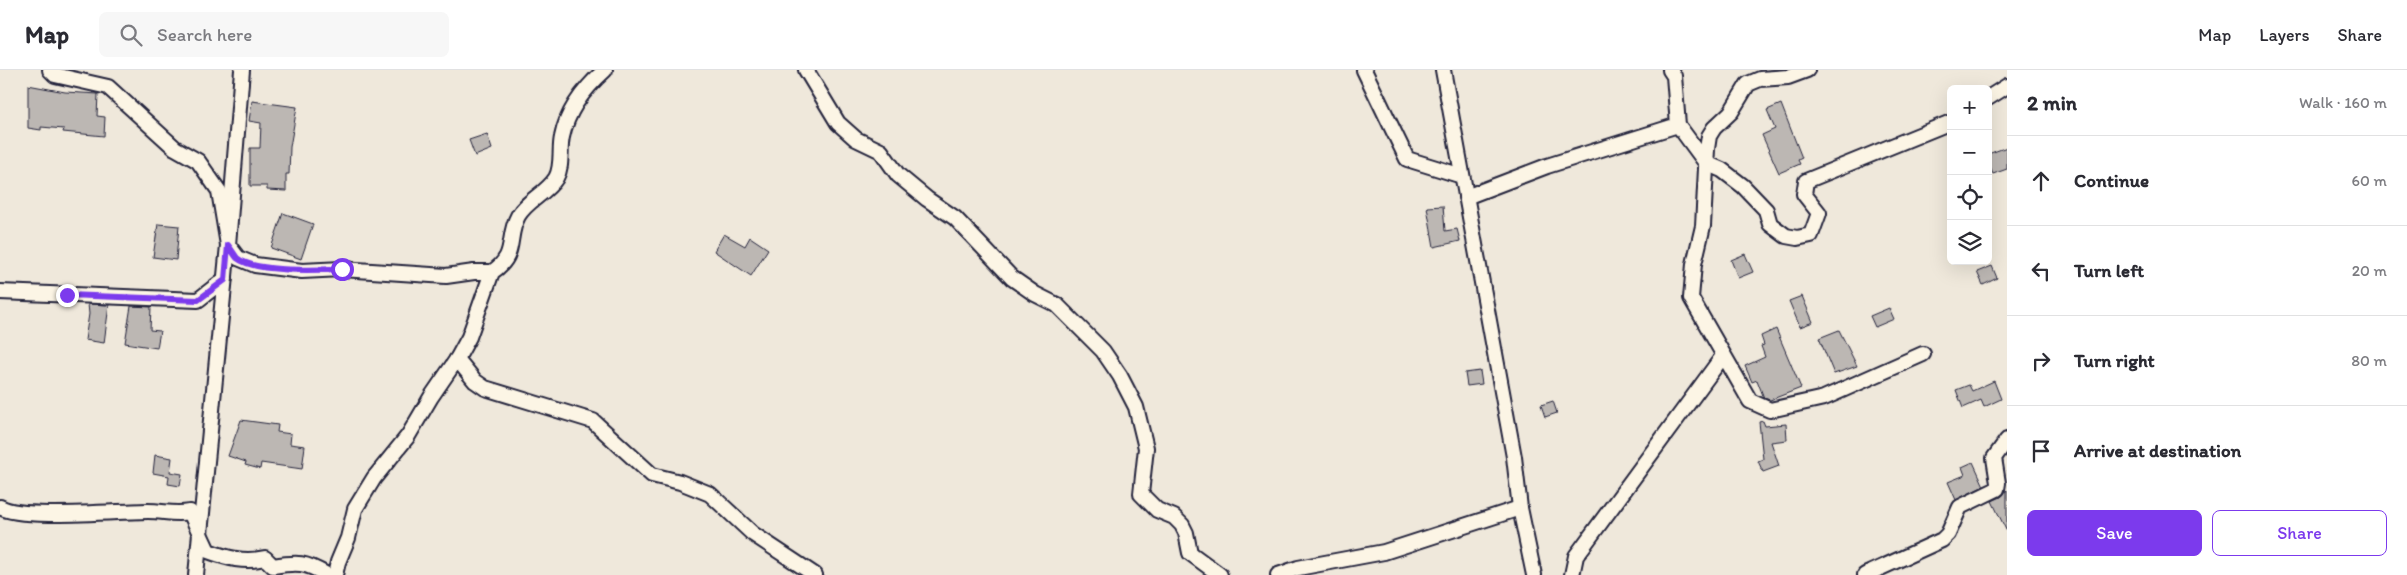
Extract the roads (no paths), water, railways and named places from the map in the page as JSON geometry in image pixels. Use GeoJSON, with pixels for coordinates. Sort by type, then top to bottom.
{"type":"FeatureCollection","features":[{"type":"Feature","properties":{"kind":"street"},"geometry":{"type":"LineString","coordinates":[[50,70],[55,75],[108,87],[175,148],[198,161],[219,191],[228,245],[238,258],[255,265],[302,271],[342,269],[446,276],[474,272],[492,272],[500,267],[509,255],[518,216],[527,205],[545,192],[556,178],[564,128],[587,87],[605,70]]}},
{"type":"Feature","properties":{"kind":"street"},"geometry":{"type":"LineString","coordinates":[[196,575],[225,280],[242,70]]}},
{"type":"Feature","properties":{"kind":"street"},"geometry":{"type":"LineString","coordinates":[[806,70],[838,123],[856,139],[881,151],[898,175],[954,218],[1012,278],[1035,294],[1057,305],[1102,351],[1120,376],[1136,407],[1146,448],[1141,494],[1157,510],[1174,517],[1182,525],[1186,533],[1190,553],[1220,575]]}},
{"type":"Feature","properties":{"kind":"street"},"geometry":{"type":"LineString","coordinates":[[1364,70],[1407,159],[1462,176]]}},
{"type":"Feature","properties":{"kind":"street"},"geometry":{"type":"LineString","coordinates":[[1443,70],[1514,456],[1520,508],[1534,575]]}},
{"type":"Feature","properties":{"kind":"street"},"geometry":{"type":"LineString","coordinates":[[1670,70],[1674,76],[1678,125],[1706,163],[1722,170],[1743,186],[1766,210],[1770,224],[1786,236],[1797,238],[1811,235],[1819,213],[1804,194],[1806,181],[1947,124]]}},
{"type":"Feature","properties":{"kind":"street"},"geometry":{"type":"LineString","coordinates":[[1807,70],[1788,77],[1760,78],[1748,84],[1731,112],[1714,128],[1709,136],[1703,226],[1694,264],[1691,298],[1750,402],[1770,410],[1824,398],[1924,354]]}},
{"type":"Feature","properties":{"kind":"street"},"geometry":{"type":"LineString","coordinates":[[1992,95],[2007,86]]}},
{"type":"Feature","properties":{"kind":"street"},"geometry":{"type":"LineString","coordinates":[[1466,197],[1547,166],[1678,125]]}},
{"type":"Feature","properties":{"kind":"street"},"geometry":{"type":"LineString","coordinates":[[335,575],[348,538],[355,509],[374,478],[408,436],[430,397],[456,359],[468,338],[492,272]]}},
{"type":"Feature","properties":{"kind":"street"},"geometry":{"type":"LineString","coordinates":[[0,292],[198,300],[225,280]]}},
{"type":"Feature","properties":{"kind":"street"},"geometry":{"type":"LineString","coordinates":[[1572,575],[1576,556],[1723,356]]}},
{"type":"Feature","properties":{"kind":"street"},"geometry":{"type":"LineString","coordinates":[[456,359],[474,381],[485,388],[593,421],[652,475],[680,482],[710,494],[753,534],[815,575]]}},
{"type":"Feature","properties":{"kind":"street"},"geometry":{"type":"LineString","coordinates":[[1865,575],[1942,540],[1948,534],[1960,507],[1997,489],[1998,483],[1994,458],[2007,440]]}},
{"type":"Feature","properties":{"kind":"street"},"geometry":{"type":"LineString","coordinates":[[0,508],[22,513],[149,511],[175,515],[190,512],[208,550],[230,558],[252,561],[265,558],[273,566],[291,563],[308,564],[327,575]]}},
{"type":"Feature","properties":{"kind":"street"},"geometry":{"type":"LineString","coordinates":[[1278,575],[1298,568],[1384,552],[1520,508]]}}]}
